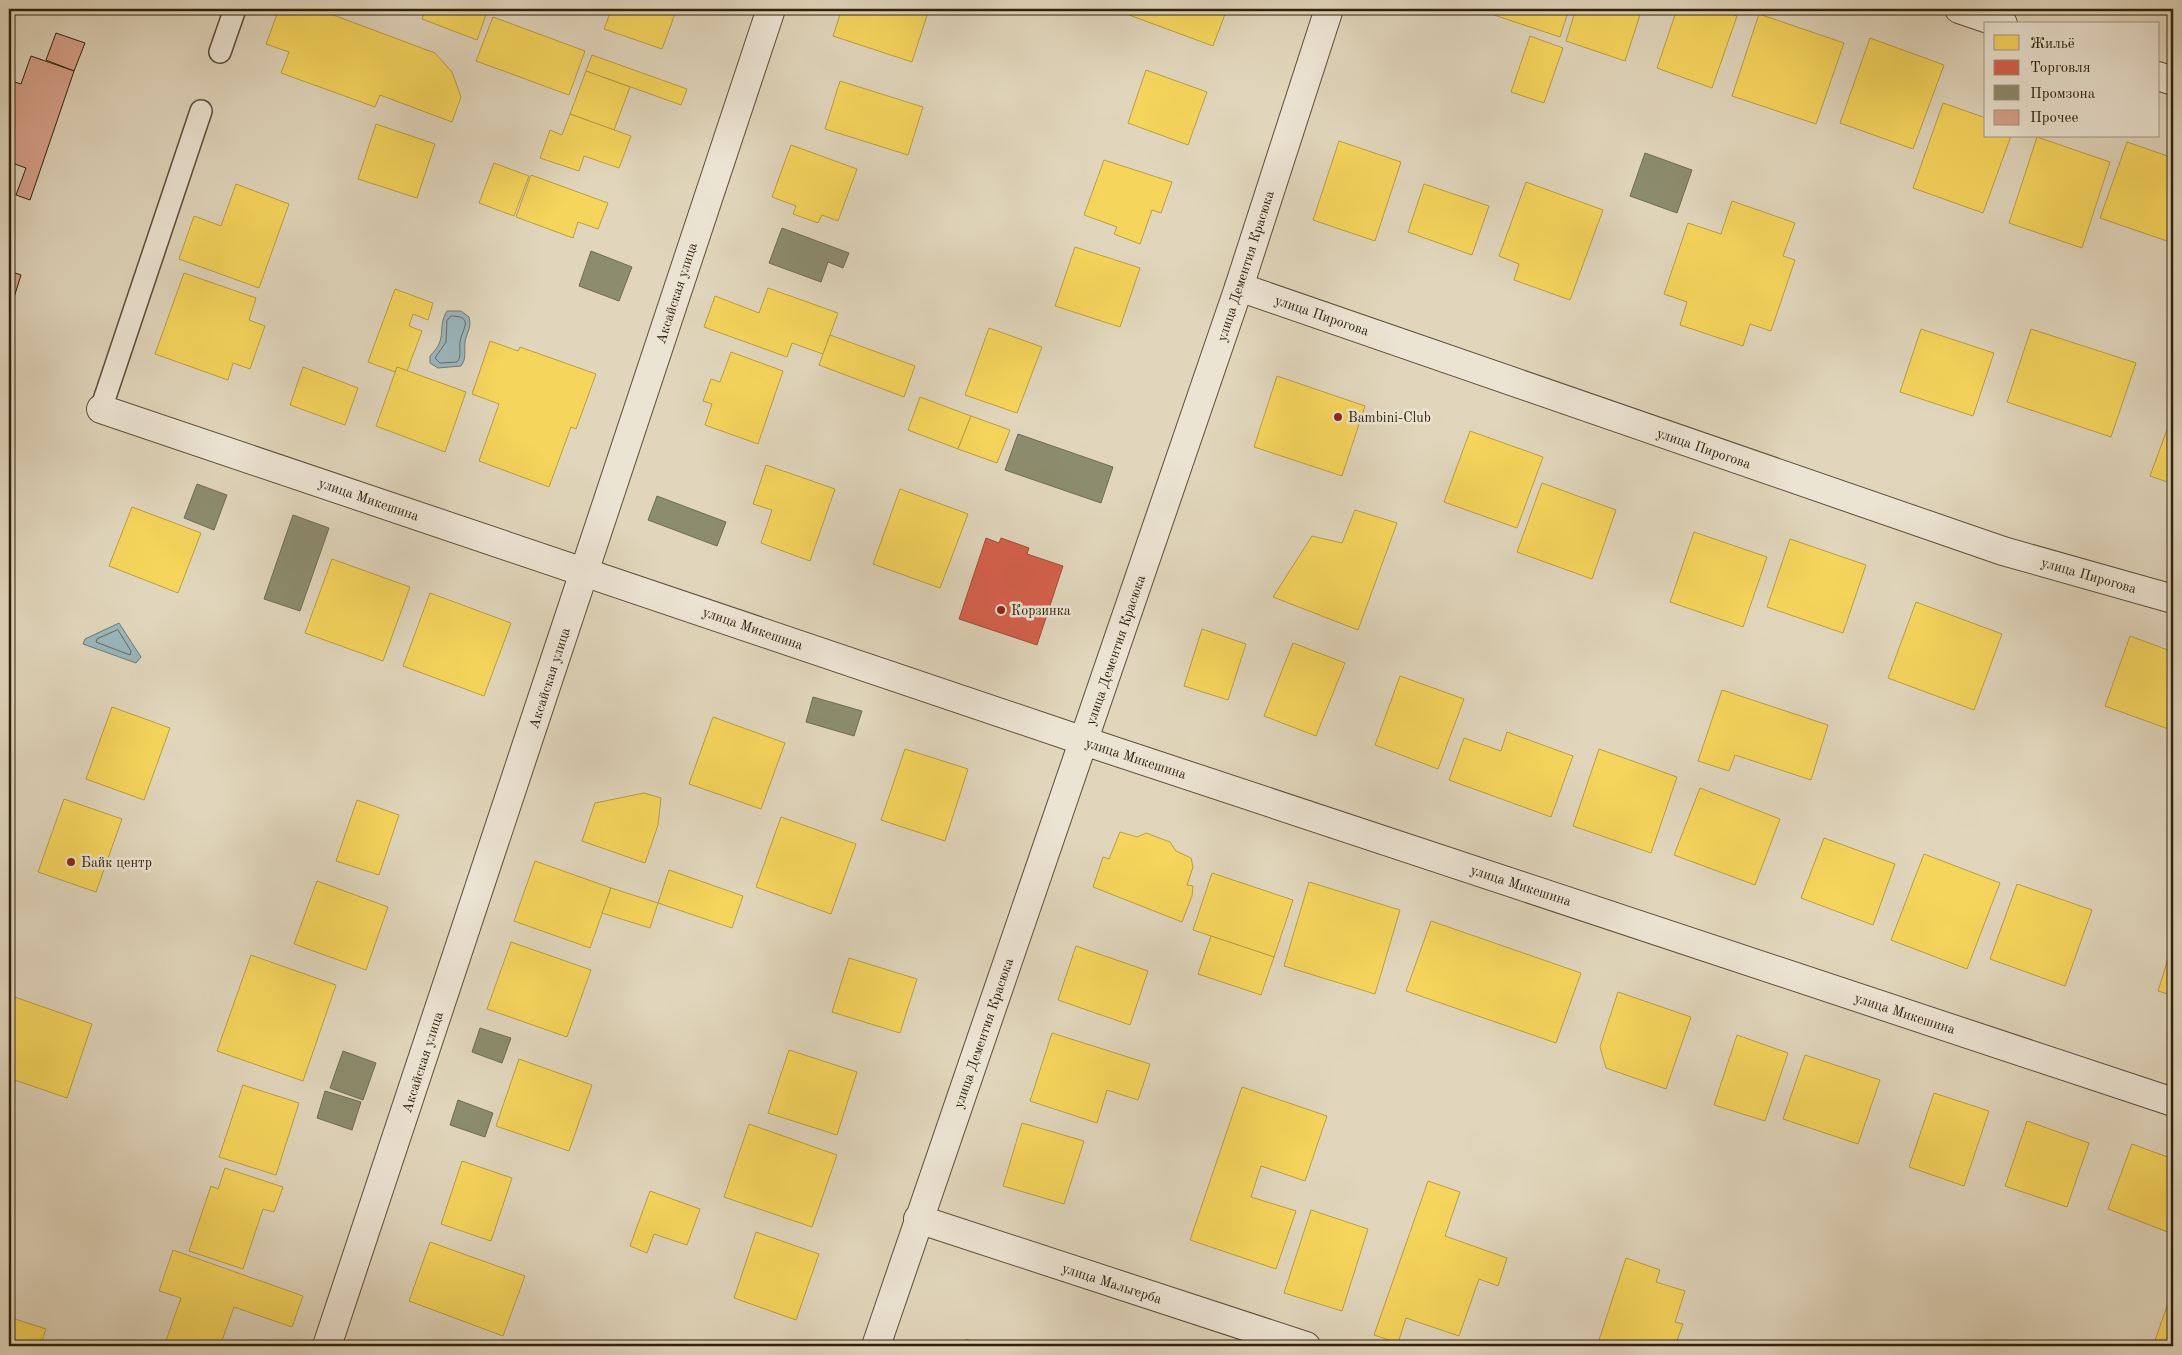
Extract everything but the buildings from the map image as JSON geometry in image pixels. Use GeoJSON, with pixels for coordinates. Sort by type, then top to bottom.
{"type":"FeatureCollection","features":[{"type":"Feature","properties":{"kind":"street","name":"Аксайская улица"},"geometry":{"type":"LineString","coordinates":[[327,1346],[771,9]]}},
{"type":"Feature","properties":{"kind":"street","name":"улица Дементия Красюка"},"geometry":{"type":"LineString","coordinates":[[876,1346],[1239,287],[1329,9]]}},
{"type":"Feature","properties":{"kind":"street"},"geometry":{"type":"LineString","coordinates":[[1958,9],[1997,22]]}},
{"type":"Feature","properties":{"kind":"street"},"geometry":{"type":"LineString","coordinates":[[2160,77],[2173,81]]}},
{"type":"Feature","properties":{"kind":"street","name":"улица Пирогова"},"geometry":{"type":"LineString","coordinates":[[1239,287],[2003,551],[2173,599]]}},
{"type":"Feature","properties":{"kind":"street","name":"улица Микешина"},"geometry":{"type":"LineString","coordinates":[[101,409],[1084,741],[2173,1102]]}},
{"type":"Feature","properties":{"kind":"street","name":"улица Мальгерба"},"geometry":{"type":"LineString","coordinates":[[918,1219],[1306,1346]]}},
{"type":"Feature","properties":{"kind":"lane"},"geometry":{"type":"LineString","coordinates":[[220,52],[235,9]]}},
{"type":"Feature","properties":{"kind":"lane"},"geometry":{"type":"LineString","coordinates":[[101,409],[201,110]]}},
{"type":"Feature","properties":{"kind":"water"},"geometry":{"type":"Polygon","coordinates":[[[447,311],[461,311],[469,317],[470,327],[465,342],[464,360],[461,366],[438,368],[430,363],[430,356],[441,338],[442,323],[447,311]]]}},
{"type":"Feature","properties":{"kind":"water"},"geometry":{"type":"Polygon","coordinates":[[[119,623],[141,657],[136,663],[83,644],[85,639],[119,623]]]}},
{"type":"Feature","properties":{"kind":"place","name":"Bambini-Club"},"geometry":{"type":"Point","coordinates":[1338,417]}},
{"type":"Feature","properties":{"kind":"place","name":"Корзинка"},"geometry":{"type":"Point","coordinates":[1001,610]}},
{"type":"Feature","properties":{"kind":"place","name":"Байк центр"},"geometry":{"type":"Point","coordinates":[71,862]}}]}
